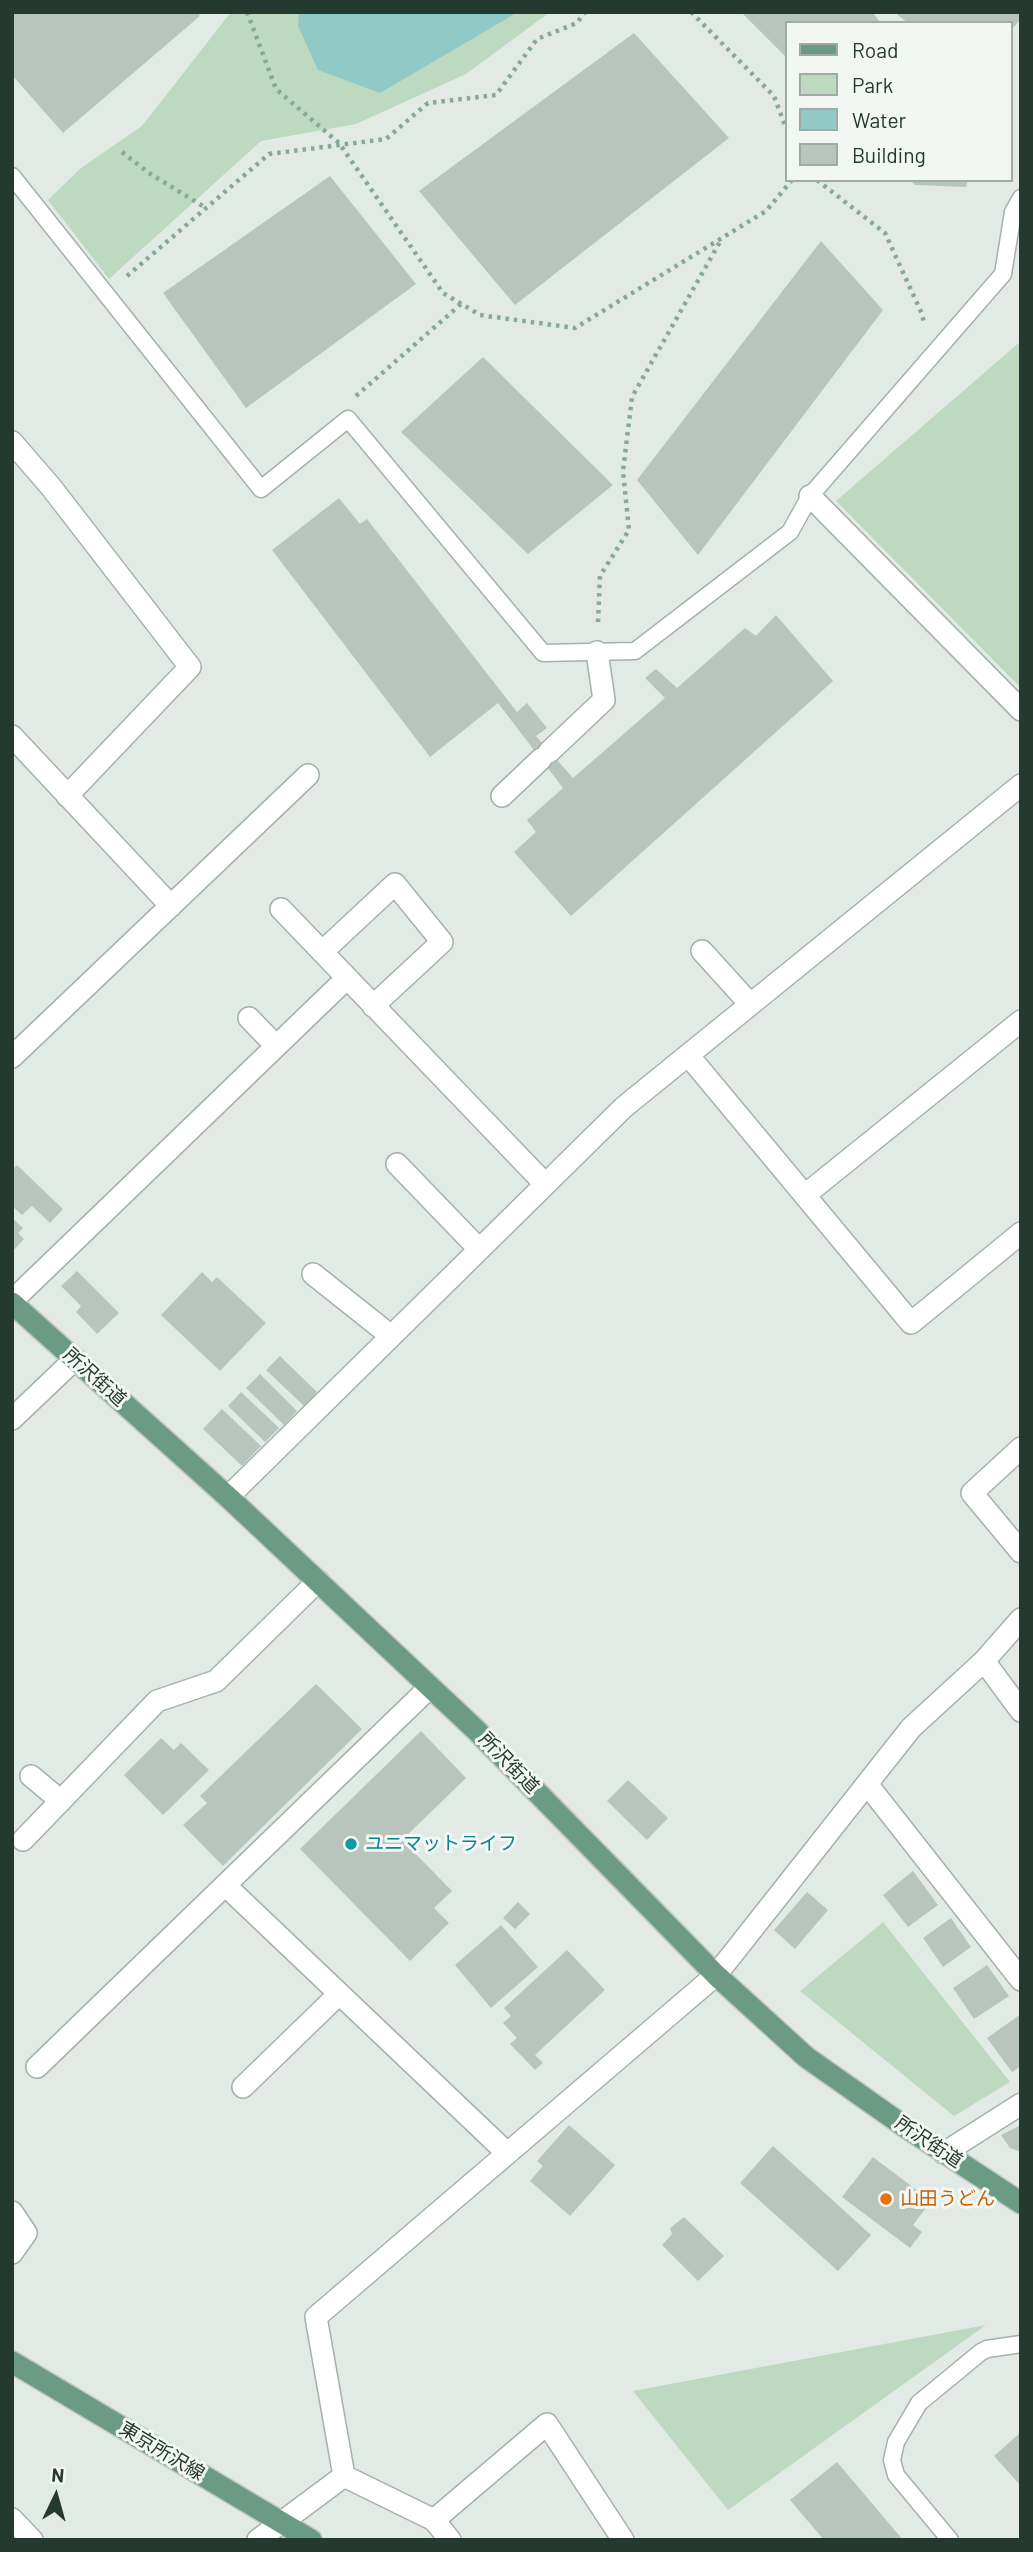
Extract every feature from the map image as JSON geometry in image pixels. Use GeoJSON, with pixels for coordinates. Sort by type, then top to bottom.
{"type":"FeatureCollection","features":[{"type":"Feature","properties":{"kind":"main road","name":"所沢街道"},"geometry":{"type":"LineString","coordinates":[[12,1302],[228,1497],[476,1730],[716,1975],[806,2057],[1021,2203]]}},
{"type":"Feature","properties":{"kind":"main road","name":"東京所沢線"},"geometry":{"type":"LineString","coordinates":[[12,2362],[311,2540]]}},
{"type":"Feature","properties":{"kind":"street"},"geometry":{"type":"LineString","coordinates":[[12,442],[51,486],[190,667],[66,796]]}},
{"type":"Feature","properties":{"kind":"street"},"geometry":{"type":"LineString","coordinates":[[810,496],[1021,710]]}},
{"type":"Feature","properties":{"kind":"street"},"geometry":{"type":"LineString","coordinates":[[502,796],[604,700],[597,652]]}},
{"type":"Feature","properties":{"kind":"street"},"geometry":{"type":"LineString","coordinates":[[12,736],[171,906]]}},
{"type":"Feature","properties":{"kind":"street"},"geometry":{"type":"LineString","coordinates":[[12,1057],[308,775]]}},
{"type":"Feature","properties":{"kind":"street"},"geometry":{"type":"LineString","coordinates":[[228,1497],[624,1107],[1021,785]]}},
{"type":"Feature","properties":{"kind":"street"},"geometry":{"type":"LineString","coordinates":[[322,952],[395,884],[442,942],[373,1006]]}},
{"type":"Feature","properties":{"kind":"street"},"geometry":{"type":"LineString","coordinates":[[281,909],[545,1184]]}},
{"type":"Feature","properties":{"kind":"street"},"geometry":{"type":"LineString","coordinates":[[702,951],[750,1004]]}},
{"type":"Feature","properties":{"kind":"street"},"geometry":{"type":"LineString","coordinates":[[12,1302],[347,978]]}},
{"type":"Feature","properties":{"kind":"street"},"geometry":{"type":"LineString","coordinates":[[249,1018],[276,1046]]}},
{"type":"Feature","properties":{"kind":"street"},"geometry":{"type":"LineString","coordinates":[[805,1195],[1021,1021]]}},
{"type":"Feature","properties":{"kind":"street"},"geometry":{"type":"LineString","coordinates":[[688,1055],[911,1323],[1021,1233]]}},
{"type":"Feature","properties":{"kind":"street"},"geometry":{"type":"LineString","coordinates":[[397,1164],[479,1249]]}},
{"type":"Feature","properties":{"kind":"street"},"geometry":{"type":"LineString","coordinates":[[313,1274],[391,1336]]}},
{"type":"Feature","properties":{"kind":"street"},"geometry":{"type":"LineString","coordinates":[[12,1419],[75,1359]]}},
{"type":"Feature","properties":{"kind":"street"},"geometry":{"type":"LineString","coordinates":[[1021,1448],[972,1493],[1021,1552]]}},
{"type":"Feature","properties":{"kind":"street"},"geometry":{"type":"LineString","coordinates":[[23,1840],[157,1700],[216,1681],[318,1581]]}},
{"type":"Feature","properties":{"kind":"street"},"geometry":{"type":"LineString","coordinates":[[344,2476],[316,2317],[716,1975],[911,1728],[984,1661],[1021,1619]]}},
{"type":"Feature","properties":{"kind":"street"},"geometry":{"type":"LineString","coordinates":[[984,1661],[1021,1711]]}},
{"type":"Feature","properties":{"kind":"street"},"geometry":{"type":"LineString","coordinates":[[37,2067],[430,1687]]}},
{"type":"Feature","properties":{"kind":"street"},"geometry":{"type":"LineString","coordinates":[[32,1776],[61,1801]]}},
{"type":"Feature","properties":{"kind":"street"},"geometry":{"type":"LineString","coordinates":[[867,1784],[1021,1979]]}},
{"type":"Feature","properties":{"kind":"street"},"geometry":{"type":"LineString","coordinates":[[225,1885],[507,2153]]}},
{"type":"Feature","properties":{"kind":"street"},"geometry":{"type":"LineString","coordinates":[[243,2087],[339,1994]]}},
{"type":"Feature","properties":{"kind":"street"},"geometry":{"type":"LineString","coordinates":[[944,2152],[1021,2104]]}},
{"type":"Feature","properties":{"kind":"street"},"geometry":{"type":"LineString","coordinates":[[12,2212],[26,2233],[12,2253]]}},
{"type":"Feature","properties":{"kind":"street"},"geometry":{"type":"LineString","coordinates":[[434,2520],[547,2424],[623,2540]]}},
{"type":"Feature","properties":{"kind":"street"},"geometry":{"type":"LineString","coordinates":[[344,2476],[434,2520],[450,2540]]}},
{"type":"Feature","properties":{"kind":"street"},"geometry":{"type":"LineString","coordinates":[[258,2540],[344,2476]]}},
{"type":"Feature","properties":{"kind":"street"},"geometry":{"type":"LineString","coordinates":[[12,2519],[32,2540]]}},
{"type":"Feature","properties":{"kind":"lane"},"geometry":{"type":"LineString","coordinates":[[12,176],[261,489],[348,419],[543,653],[635,651],[790,532],[810,496],[1003,274],[1013,212],[1021,198]]}},
{"type":"Feature","properties":{"kind":"lane"},"geometry":{"type":"LineString","coordinates":[[950,2540],[895,2475],[892,2460],[896,2442],[919,2403],[981,2352],[987,2348],[1021,2344]]}},
{"type":"Feature","properties":{"kind":"path"},"geometry":{"type":"LineString","coordinates":[[247,12],[276,89],[339,143],[443,293],[480,315],[575,328],[766,211],[790,182]]}},
{"type":"Feature","properties":{"kind":"path"},"geometry":{"type":"LineString","coordinates":[[106,294],[269,153],[386,139],[428,103],[496,95],[537,39],[577,23],[585,12]]}},
{"type":"Feature","properties":{"kind":"path"},"geometry":{"type":"LineString","coordinates":[[691,12],[774,96],[785,125]]}},
{"type":"Feature","properties":{"kind":"path"},"geometry":{"type":"LineString","coordinates":[[122,152],[149,173],[206,208]]}},
{"type":"Feature","properties":{"kind":"path"},"geometry":{"type":"LineString","coordinates":[[820,182],[885,233],[922,314],[926,333],[941,345]]}},
{"type":"Feature","properties":{"kind":"path"},"geometry":{"type":"LineString","coordinates":[[597,652],[600,576],[629,530],[623,471],[632,397],[721,239]]}},
{"type":"Feature","properties":{"kind":"path"},"geometry":{"type":"LineString","coordinates":[[348,419],[355,397],[461,304]]}},
{"type":"Feature","properties":{"kind":"green space"},"geometry":{"type":"Polygon","coordinates":[[[231,12],[550,12],[466,74],[356,124],[261,141],[109,279],[48,200],[81,168],[142,126],[231,12]]]}},
{"type":"Feature","properties":{"kind":"green space"},"geometry":{"type":"Polygon","coordinates":[[[1021,341],[1021,688],[836,501],[1021,341]]]}},
{"type":"Feature","properties":{"kind":"green space"},"geometry":{"type":"Polygon","coordinates":[[[883,1922],[1010,2082],[954,2116],[800,1991],[883,1922]]]}},
{"type":"Feature","properties":{"kind":"green space"},"geometry":{"type":"Polygon","coordinates":[[[986,2325],[728,2510],[633,2391],[986,2325]]]}},
{"type":"Feature","properties":{"kind":"water"},"geometry":{"type":"Polygon","coordinates":[[[299,12],[518,12],[380,93],[318,70],[298,26],[299,12]]]}},
{"type":"Feature","properties":{"kind":"building"},"geometry":{"type":"Polygon","coordinates":[[[12,12],[197,12],[200,16],[63,133],[12,75],[12,12]]]}},
{"type":"Feature","properties":{"kind":"building"},"geometry":{"type":"Polygon","coordinates":[[[741,12],[872,12],[879,21],[785,21],[785,56],[741,12]]]}},
{"type":"Feature","properties":{"kind":"building"},"geometry":{"type":"Polygon","coordinates":[[[894,12],[1021,12],[1021,19],[1012,29],[1012,21],[905,21],[894,12]]]}},
{"type":"Feature","properties":{"kind":"building"},"geometry":{"type":"Polygon","coordinates":[[[634,33],[729,138],[515,305],[419,191],[634,33]]]}},
{"type":"Feature","properties":{"kind":"building"},"geometry":{"type":"Polygon","coordinates":[[[330,176],[416,284],[246,408],[163,293],[330,176]]]}},
{"type":"Feature","properties":{"kind":"building"},"geometry":{"type":"Polygon","coordinates":[[[912,182],[967,182],[966,187],[915,185],[912,182]]]}},
{"type":"Feature","properties":{"kind":"building"},"geometry":{"type":"Polygon","coordinates":[[[821,241],[883,310],[698,555],[637,480],[821,241]]]}},
{"type":"Feature","properties":{"kind":"building"},"geometry":{"type":"Polygon","coordinates":[[[483,357],[613,485],[528,554],[401,432],[483,357]]]}},
{"type":"Feature","properties":{"kind":"building"},"geometry":{"type":"Polygon","coordinates":[[[339,498],[360,524],[367,519],[517,712],[527,703],[547,728],[536,736],[573,778],[665,698],[645,678],[656,669],[677,688],[745,628],[756,636],[776,615],[833,681],[571,916],[514,852],[536,832],[527,820],[563,788],[498,703],[430,757],[272,550],[339,498]]]}},
{"type":"Feature","properties":{"kind":"building"},"geometry":{"type":"Polygon","coordinates":[[[17,1165],[63,1209],[50,1223],[32,1206],[22,1215],[12,1206],[12,1170],[17,1165]]]}},
{"type":"Feature","properties":{"kind":"building"},"geometry":{"type":"Polygon","coordinates":[[[12,1218],[23,1228],[18,1233],[24,1239],[12,1252],[12,1218]]]}},
{"type":"Feature","properties":{"kind":"building"},"geometry":{"type":"Polygon","coordinates":[[[77,1271],[119,1313],[97,1334],[76,1312],[81,1306],[61,1286],[77,1271]]]}},
{"type":"Feature","properties":{"kind":"building"},"geometry":{"type":"Polygon","coordinates":[[[202,1272],[212,1282],[217,1277],[266,1323],[220,1371],[161,1315],[202,1272]]]}},
{"type":"Feature","properties":{"kind":"building"},"geometry":{"type":"Polygon","coordinates":[[[280,1356],[317,1392],[304,1406],[266,1370],[280,1356]]]}},
{"type":"Feature","properties":{"kind":"building"},"geometry":{"type":"Polygon","coordinates":[[[260,1374],[297,1411],[284,1425],[246,1388],[260,1374]]]}},
{"type":"Feature","properties":{"kind":"building"},"geometry":{"type":"Polygon","coordinates":[[[241,1392],[279,1428],[265,1442],[228,1406],[241,1392]]]}},
{"type":"Feature","properties":{"kind":"building"},"geometry":{"type":"Polygon","coordinates":[[[222,1409],[261,1446],[242,1466],[203,1429],[222,1409]]]}},
{"type":"Feature","properties":{"kind":"building"},"geometry":{"type":"Polygon","coordinates":[[[316,1684],[362,1729],[223,1866],[183,1825],[207,1803],[200,1796],[316,1684]]]}},
{"type":"Feature","properties":{"kind":"building","name":"ユニマットライフ"},"geometry":{"type":"Polygon","coordinates":[[[421,1731],[466,1778],[402,1840],[452,1891],[434,1908],[449,1923],[410,1961],[300,1849],[421,1731]]]}},
{"type":"Feature","properties":{"kind":"building"},"geometry":{"type":"Polygon","coordinates":[[[161,1738],[174,1750],[181,1743],[209,1770],[163,1815],[124,1775],[161,1738]]]}},
{"type":"Feature","properties":{"kind":"building"},"geometry":{"type":"Polygon","coordinates":[[[628,1780],[668,1818],[647,1840],[607,1801],[628,1780]]]}},
{"type":"Feature","properties":{"kind":"building"},"geometry":{"type":"Polygon","coordinates":[[[913,1871],[938,1905],[908,1927],[883,1895],[913,1871]]]}},
{"type":"Feature","properties":{"kind":"building"},"geometry":{"type":"Polygon","coordinates":[[[807,1892],[828,1910],[795,1949],[774,1930],[807,1892]]]}},
{"type":"Feature","properties":{"kind":"building"},"geometry":{"type":"Polygon","coordinates":[[[518,1902],[530,1914],[515,1929],[503,1918],[518,1902]]]}},
{"type":"Feature","properties":{"kind":"building"},"geometry":{"type":"Polygon","coordinates":[[[951,1918],[971,1947],[943,1967],[923,1938],[951,1918]]]}},
{"type":"Feature","properties":{"kind":"building"},"geometry":{"type":"Polygon","coordinates":[[[501,1925],[538,1967],[491,2008],[455,1965],[501,1925]]]}},
{"type":"Feature","properties":{"kind":"building"},"geometry":{"type":"Polygon","coordinates":[[[567,1950],[605,1990],[535,2055],[543,2063],[535,2070],[510,2044],[517,2038],[503,2023],[511,2016],[504,2008],[567,1950]]]}},
{"type":"Feature","properties":{"kind":"building"},"geometry":{"type":"Polygon","coordinates":[[[987,1965],[1009,1996],[974,2019],[953,1988],[987,1965]]]}},
{"type":"Feature","properties":{"kind":"building"},"geometry":{"type":"Polygon","coordinates":[[[1021,2014],[1021,2066],[1012,2072],[987,2038],[1021,2014]]]}},
{"type":"Feature","properties":{"kind":"building"},"geometry":{"type":"Polygon","coordinates":[[[569,2125],[615,2165],[570,2216],[530,2181],[543,2166],[537,2161],[569,2125]]]}},
{"type":"Feature","properties":{"kind":"building"},"geometry":{"type":"Polygon","coordinates":[[[1021,2125],[1021,2152],[1010,2148],[1001,2135],[1021,2125]]]}},
{"type":"Feature","properties":{"kind":"building"},"geometry":{"type":"Polygon","coordinates":[[[773,2146],[871,2235],[838,2271],[740,2183],[773,2146]]]}},
{"type":"Feature","properties":{"kind":"building"},"geometry":{"type":"Polygon","coordinates":[[[873,2157],[931,2201],[913,2225],[922,2232],[910,2248],[842,2197],[873,2157]]]}},
{"type":"Feature","properties":{"kind":"building"},"geometry":{"type":"Polygon","coordinates":[[[684,2217],[724,2256],[698,2281],[662,2245],[672,2234],[670,2228],[684,2217]]]}},
{"type":"Feature","properties":{"kind":"building"},"geometry":{"type":"Polygon","coordinates":[[[1021,2432],[1021,2486],[994,2456],[1021,2432]]]}},
{"type":"Feature","properties":{"kind":"building"},"geometry":{"type":"Polygon","coordinates":[[[837,2462],[903,2540],[824,2540],[790,2500],[837,2462]]]}},
{"type":"Feature","properties":{"kind":"place","name":"ユニマットライフ"},"geometry":{"type":"Point","coordinates":[351,1844]}},
{"type":"Feature","properties":{"kind":"place","name":"山田うどん"},"geometry":{"type":"Point","coordinates":[886,2199]}}]}
